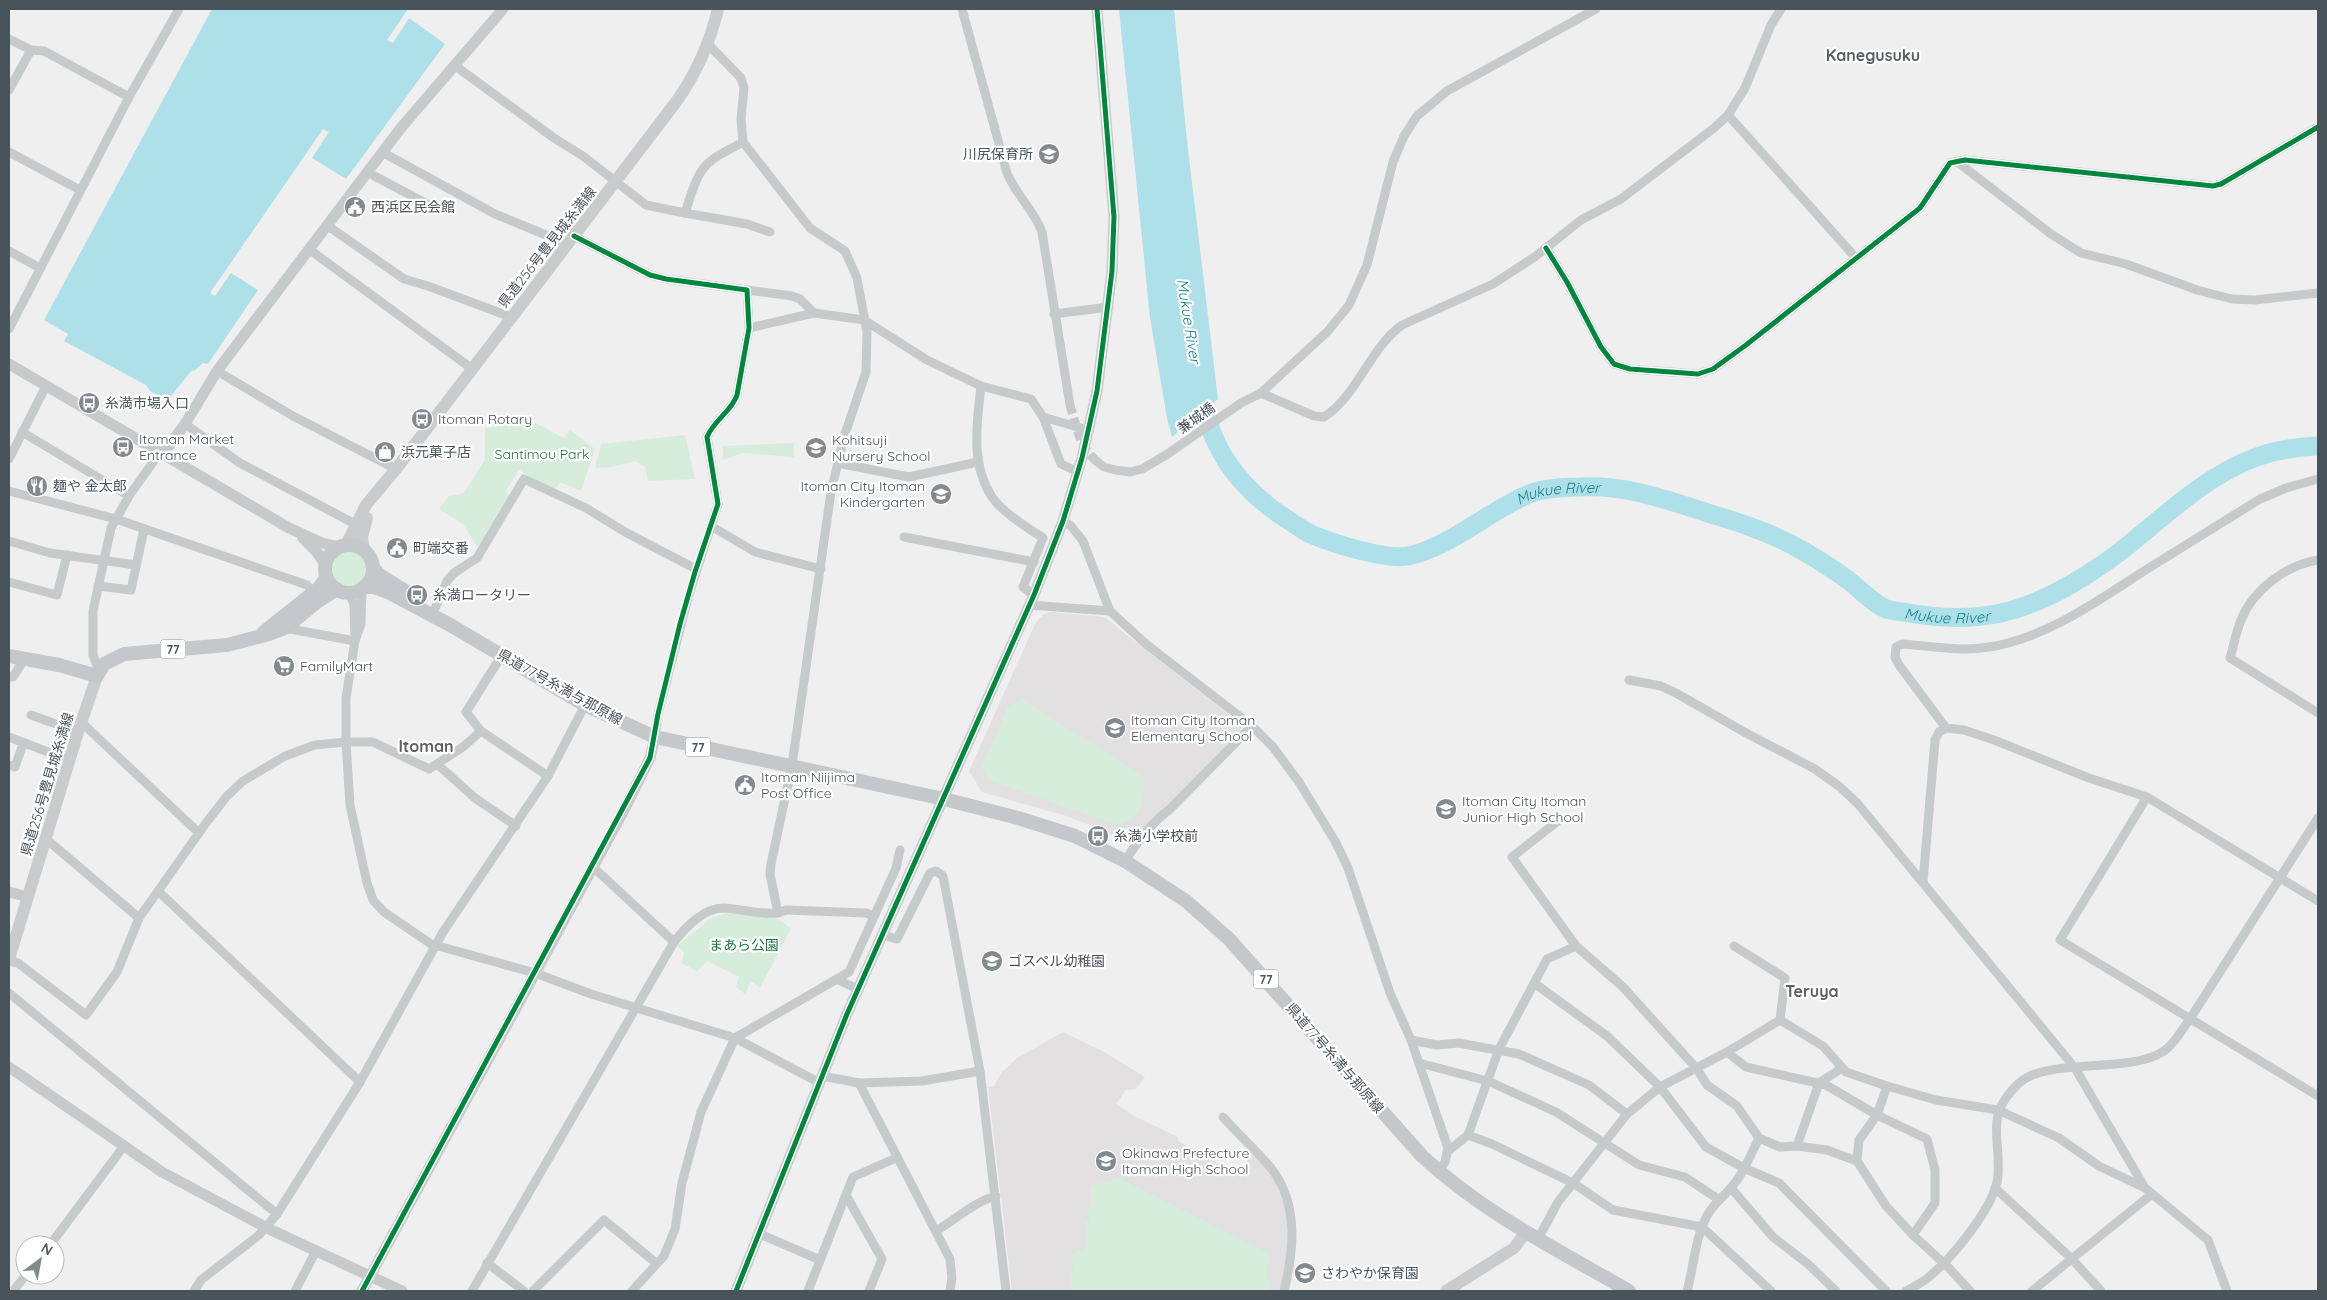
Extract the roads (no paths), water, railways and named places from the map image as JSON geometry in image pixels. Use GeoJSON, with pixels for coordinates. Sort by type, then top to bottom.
{"type":"FeatureCollection","features":[{"type":"Feature","properties":{"kind":"main road","name":"県道256号豊見城糸満線"},"geometry":{"type":"LineString","coordinates":[[343,546],[366,505],[379,491],[471,368],[616,183],[684,91],[708,44],[718,9]]}},
{"type":"Feature","properties":{"kind":"main road","name":"県道256号豊見城糸満線"},"geometry":{"type":"LineString","coordinates":[[364,551],[362,534],[379,491]]}},
{"type":"Feature","properties":{"kind":"main road"},"geometry":{"type":"LineString","coordinates":[[343,546],[359,547],[364,551]]}},
{"type":"Feature","properties":{"kind":"main road","name":"77"},"geometry":{"type":"LineString","coordinates":[[258,637],[313,593],[326,571],[333,551],[343,546]]}},
{"type":"Feature","properties":{"kind":"main road","name":"77"},"geometry":{"type":"LineString","coordinates":[[364,551],[373,567]]}},
{"type":"Feature","properties":{"kind":"main road"},"geometry":{"type":"LineString","coordinates":[[326,571],[353,589],[370,580],[373,567]]}},
{"type":"Feature","properties":{"kind":"main road","name":"県道77号糸満与那原線"},"geometry":{"type":"LineString","coordinates":[[373,567],[378,574],[434,611],[452,626]]}},
{"type":"Feature","properties":{"kind":"main road","name":"県道77号糸満与那原線"},"geometry":{"type":"LineString","coordinates":[[353,589],[380,588],[452,626],[585,705],[655,737],[944,799],[1057,830],[1093,844],[1125,861],[1186,901],[1229,938],[1404,1136],[1439,1172],[1462,1191],[1532,1236],[1629,1291]]}},
{"type":"Feature","properties":{"kind":"main road","name":"77"},"geometry":{"type":"LineString","coordinates":[[98,674],[104,664],[124,654],[227,645],[285,628],[318,601],[353,589]]}},
{"type":"Feature","properties":{"kind":"main road"},"geometry":{"type":"LineString","coordinates":[[16,656],[98,674]]}},
{"type":"Feature","properties":{"kind":"main road","name":"県道256号豊見城糸満線"},"geometry":{"type":"LineString","coordinates":[[9,959],[69,760],[98,674]]}},
{"type":"Feature","properties":{"kind":"main road"},"geometry":{"type":"LineString","coordinates":[[1446,1291],[1532,1236]]}},
{"type":"Feature","properties":{"kind":"street"},"geometry":{"type":"LineString","coordinates":[[9,329],[129,97],[179,9]]}},
{"type":"Feature","properties":{"kind":"street"},"geometry":{"type":"LineString","coordinates":[[98,674],[93,655],[93,611],[111,528],[129,496],[156,458],[163,454],[185,424],[217,371],[382,152],[503,9]]}},
{"type":"Feature","properties":{"kind":"street"},"geometry":{"type":"LineString","coordinates":[[962,9],[1007,173],[1012,185],[1038,220],[1042,232],[1070,405]]}},
{"type":"Feature","properties":{"kind":"street"},"geometry":{"type":"LineString","coordinates":[[736,1291],[858,989],[1031,600],[1063,521],[1078,472],[1097,391],[1109,307],[1114,217],[1097,9]]}},
{"type":"Feature","properties":{"kind":"street","name":"兼城橋"},"geometry":{"type":"LineString","coordinates":[[1095,460],[1104,467],[1115,470],[1130,472],[1142,469],[1166,455],[1241,403],[1261,393],[1328,331],[1349,305],[1367,265],[1393,162],[1404,136],[1417,116],[1448,91],[1596,9]]}},
{"type":"Feature","properties":{"kind":"street"},"geometry":{"type":"LineString","coordinates":[[1261,393],[1314,416],[1324,417],[1342,402],[1390,334],[1402,325],[1493,284],[1546,248],[1580,220],[1621,198],[1728,115],[1745,88],[1771,25],[1781,9]]}},
{"type":"Feature","properties":{"kind":"street"},"geometry":{"type":"LineString","coordinates":[[9,39],[30,50],[44,51],[129,97]]}},
{"type":"Feature","properties":{"kind":"street"},"geometry":{"type":"LineString","coordinates":[[708,44],[741,78],[744,88],[741,119],[743,142],[810,228],[845,251],[857,278],[866,332],[866,372],[837,462],[831,492],[792,765],[770,874],[778,913]]}},
{"type":"Feature","properties":{"kind":"street"},"geometry":{"type":"LineString","coordinates":[[9,90],[30,50]]}},
{"type":"Feature","properties":{"kind":"street"},"geometry":{"type":"LineString","coordinates":[[454,65],[554,138],[583,156],[646,205],[747,224],[770,232]]}},
{"type":"Feature","properties":{"kind":"street"},"geometry":{"type":"LineString","coordinates":[[1728,115],[1856,258]]}},
{"type":"Feature","properties":{"kind":"street"},"geometry":{"type":"LineString","coordinates":[[1546,248],[1568,282],[1601,347],[1614,364],[1630,369],[1698,374],[1713,369],[1746,345],[1920,208],[1945,168],[1956,161],[1965,160],[2213,186],[2221,184],[2318,127]]}},
{"type":"Feature","properties":{"kind":"street"},"geometry":{"type":"LineString","coordinates":[[686,213],[693,189],[705,166],[711,160],[743,142]]}},
{"type":"Feature","properties":{"kind":"street"},"geometry":{"type":"LineString","coordinates":[[9,152],[80,190]]}},
{"type":"Feature","properties":{"kind":"street"},"geometry":{"type":"LineString","coordinates":[[382,152],[496,214],[571,240],[650,275],[666,279],[792,296],[800,299],[814,313]]}},
{"type":"Feature","properties":{"kind":"street"},"geometry":{"type":"LineString","coordinates":[[1956,161],[2051,234],[2081,253],[2126,264],[2197,290],[2232,299],[2255,300],[2318,293]]}},
{"type":"Feature","properties":{"kind":"street"},"geometry":{"type":"LineString","coordinates":[[367,172],[429,204]]}},
{"type":"Feature","properties":{"kind":"street"},"geometry":{"type":"LineString","coordinates":[[328,226],[404,279],[511,317]]}},
{"type":"Feature","properties":{"kind":"street"},"geometry":{"type":"LineString","coordinates":[[310,250],[471,368]]}},
{"type":"Feature","properties":{"kind":"street"},"geometry":{"type":"LineString","coordinates":[[9,251],[40,268]]}},
{"type":"Feature","properties":{"kind":"street"},"geometry":{"type":"LineString","coordinates":[[362,1291],[648,764],[655,737],[658,712],[696,569],[718,504],[707,436],[710,429],[735,402],[749,328],[747,290]]}},
{"type":"Feature","properties":{"kind":"street"},"geometry":{"type":"LineString","coordinates":[[1054,314],[1109,307]]}},
{"type":"Feature","properties":{"kind":"street"},"geometry":{"type":"LineString","coordinates":[[749,328],[814,313],[864,320],[927,360],[981,386],[1031,400],[1043,417],[1061,464],[1078,472]]}},
{"type":"Feature","properties":{"kind":"street"},"geometry":{"type":"LineString","coordinates":[[9,364],[289,528],[322,543],[343,546]]}},
{"type":"Feature","properties":{"kind":"street"},"geometry":{"type":"LineString","coordinates":[[217,371],[293,416],[396,469]]}},
{"type":"Feature","properties":{"kind":"street"},"geometry":{"type":"LineString","coordinates":[[9,460],[46,386]]}},
{"type":"Feature","properties":{"kind":"street"},"geometry":{"type":"LineString","coordinates":[[981,386],[977,422],[978,462],[992,498],[1019,522],[1043,538],[1023,587],[1031,600]]}},
{"type":"Feature","properties":{"kind":"street"},"geometry":{"type":"LineString","coordinates":[[1043,417],[1088,430]]}},
{"type":"Feature","properties":{"kind":"street"},"geometry":{"type":"LineString","coordinates":[[185,424],[240,463],[356,525]]}},
{"type":"Feature","properties":{"kind":"street"},"geometry":{"type":"LineString","coordinates":[[22,432],[129,496]]}},
{"type":"Feature","properties":{"kind":"street"},"geometry":{"type":"LineString","coordinates":[[837,462],[909,477],[978,462]]}},
{"type":"Feature","properties":{"kind":"street"},"geometry":{"type":"LineString","coordinates":[[434,611],[447,581],[454,573],[477,558],[524,479],[586,508],[625,532],[696,569]]}},
{"type":"Feature","properties":{"kind":"street"},"geometry":{"type":"LineString","coordinates":[[1946,728],[1899,665],[1895,657],[1896,648],[1902,644],[1954,648],[1988,647],[2020,639],[2053,626],[2102,598],[2260,499],[2286,488],[2318,479]]}},
{"type":"Feature","properties":{"kind":"street"},"geometry":{"type":"LineString","coordinates":[[9,491],[116,519],[307,585],[313,593]]}},
{"type":"Feature","properties":{"kind":"street"},"geometry":{"type":"LineString","coordinates":[[1063,521],[1071,526],[1083,541],[1110,611],[1146,644],[1252,726],[1273,747],[1299,782],[1342,855],[1390,993],[1411,1040],[1448,1148],[1445,1162],[1439,1172]]}},
{"type":"Feature","properties":{"kind":"street"},"geometry":{"type":"LineString","coordinates":[[711,526],[755,552],[821,569]]}},
{"type":"Feature","properties":{"kind":"street"},"geometry":{"type":"LineString","coordinates":[[289,528],[316,551],[326,571]]}},
{"type":"Feature","properties":{"kind":"street"},"geometry":{"type":"LineString","coordinates":[[98,586],[131,590],[144,529]]}},
{"type":"Feature","properties":{"kind":"street"},"geometry":{"type":"LineString","coordinates":[[904,537],[1034,562]]}},
{"type":"Feature","properties":{"kind":"street"},"geometry":{"type":"LineString","coordinates":[[9,541],[66,555],[136,565]]}},
{"type":"Feature","properties":{"kind":"street"},"geometry":{"type":"LineString","coordinates":[[9,582],[57,595],[66,555]]}},
{"type":"Feature","properties":{"kind":"street"},"geometry":{"type":"LineString","coordinates":[[2318,560],[2283,573],[2257,593],[2241,619],[2230,658],[2318,713]]}},
{"type":"Feature","properties":{"kind":"street"},"geometry":{"type":"LineString","coordinates":[[353,589],[361,624],[355,641],[346,698],[346,742],[350,805],[363,872],[370,894],[378,906],[390,917],[426,941],[436,945],[535,973],[735,1038],[821,1080],[859,1083],[922,1082],[980,1072]]}},
{"type":"Feature","properties":{"kind":"street"},"geometry":{"type":"LineString","coordinates":[[353,589],[355,641]]}},
{"type":"Feature","properties":{"kind":"street"},"geometry":{"type":"LineString","coordinates":[[1031,600],[1110,611]]}},
{"type":"Feature","properties":{"kind":"street"},"geometry":{"type":"LineString","coordinates":[[285,628],[355,641]]}},
{"type":"Feature","properties":{"kind":"street"},"geometry":{"type":"LineString","coordinates":[[502,655],[466,712],[481,731],[548,776]]}},
{"type":"Feature","properties":{"kind":"street"},"geometry":{"type":"LineString","coordinates":[[9,677],[13,677],[16,656]]}},
{"type":"Feature","properties":{"kind":"street"},"geometry":{"type":"LineString","coordinates":[[1629,680],[1661,686],[1676,693],[1746,733],[1815,769],[1840,786],[1858,804],[2075,1068],[2149,1191]]}},
{"type":"Feature","properties":{"kind":"street"},"geometry":{"type":"LineString","coordinates":[[194,1291],[201,1280],[267,1228],[277,1214],[360,1082],[454,915],[516,826],[548,776],[585,705]]}},
{"type":"Feature","properties":{"kind":"street"},"geometry":{"type":"LineString","coordinates":[[31,715],[80,727],[199,833]]}},
{"type":"Feature","properties":{"kind":"street"},"geometry":{"type":"LineString","coordinates":[[1125,861],[1138,841],[1161,816],[1252,726]]}},
{"type":"Feature","properties":{"kind":"street"},"geometry":{"type":"LineString","coordinates":[[1923,882],[1935,740],[1939,732],[1946,728],[1964,730],[1994,740],[2089,778],[2147,797],[2318,901]]}},
{"type":"Feature","properties":{"kind":"street"},"geometry":{"type":"LineString","coordinates":[[9,959],[18,963],[86,1015],[117,972],[139,918],[227,796],[243,781],[266,766],[315,745],[346,742],[373,742],[429,769],[463,747],[481,731]]}},
{"type":"Feature","properties":{"kind":"street"},"geometry":{"type":"LineString","coordinates":[[9,738],[69,760]]}},
{"type":"Feature","properties":{"kind":"street"},"geometry":{"type":"LineString","coordinates":[[9,765],[15,766],[23,744]]}},
{"type":"Feature","properties":{"kind":"street"},"geometry":{"type":"LineString","coordinates":[[437,764],[476,798],[516,826]]}},
{"type":"Feature","properties":{"kind":"street"},"geometry":{"type":"LineString","coordinates":[[2147,797],[2060,940],[2318,1096]]}},
{"type":"Feature","properties":{"kind":"street"},"geometry":{"type":"LineString","coordinates":[[1906,1291],[1925,1280],[1943,1262],[1984,1212],[1995,1188],[1998,1175],[1996,1134],[1998,1110],[2012,1090],[2033,1073],[2142,1060],[2164,1052],[2190,1018],[2318,818]]}},
{"type":"Feature","properties":{"kind":"street"},"geometry":{"type":"LineString","coordinates":[[1558,821],[1512,857],[1576,946],[1623,987],[1696,1068],[1707,1085],[1738,1106],[1759,1138],[1780,1147],[1797,1146],[1827,1150],[1857,1161],[1886,1206],[1970,1291]]}},
{"type":"Feature","properties":{"kind":"street"},"geometry":{"type":"LineString","coordinates":[[45,838],[139,918]]}},
{"type":"Feature","properties":{"kind":"street"},"geometry":{"type":"LineString","coordinates":[[632,1291],[664,1256],[675,1229],[682,1183],[701,1112],[735,1038],[849,972],[896,868],[900,850]]}},
{"type":"Feature","properties":{"kind":"street"},"geometry":{"type":"LineString","coordinates":[[593,867],[674,942]]}},
{"type":"Feature","properties":{"kind":"street"},"geometry":{"type":"LineString","coordinates":[[882,935],[897,939],[930,873],[936,871],[943,876],[980,1072],[1006,1291]]}},
{"type":"Feature","properties":{"kind":"street"},"geometry":{"type":"LineString","coordinates":[[158,891],[360,1082]]}},
{"type":"Feature","properties":{"kind":"street"},"geometry":{"type":"LineString","coordinates":[[9,892],[28,897]]}},
{"type":"Feature","properties":{"kind":"street"},"geometry":{"type":"LineString","coordinates":[[472,1291],[486,1263],[635,1007],[674,942],[692,922],[723,908],[763,915],[786,910],[866,913],[874,916]]}},
{"type":"Feature","properties":{"kind":"street"},"geometry":{"type":"LineString","coordinates":[[1447,1152],[1468,1135],[1499,1049],[1547,959],[1576,946]]}},
{"type":"Feature","properties":{"kind":"street"},"geometry":{"type":"LineString","coordinates":[[1734,946],[1785,978],[1780,1020]]}},
{"type":"Feature","properties":{"kind":"street"},"geometry":{"type":"LineString","coordinates":[[838,980],[858,989]]}},
{"type":"Feature","properties":{"kind":"street"},"geometry":{"type":"LineString","coordinates":[[1534,983],[1607,1036],[1660,1087],[1706,1147],[1744,1168],[1779,1183],[1886,1291]]}},
{"type":"Feature","properties":{"kind":"street"},"geometry":{"type":"LineString","coordinates":[[9,993],[277,1214]]}},
{"type":"Feature","properties":{"kind":"street"},"geometry":{"type":"LineString","coordinates":[[1532,1236],[1627,1114],[1660,1087],[1727,1052],[1780,1020]]}},
{"type":"Feature","properties":{"kind":"street"},"geometry":{"type":"LineString","coordinates":[[1780,1020],[1824,1046],[1846,1072],[1936,1100],[1998,1110],[2059,1138],[2099,1166],[2149,1191],[2208,1240],[2227,1291]]}},
{"type":"Feature","properties":{"kind":"street"},"geometry":{"type":"LineString","coordinates":[[1411,1040],[1437,1045],[1458,1043],[1499,1049],[1534,1060],[1589,1085],[1627,1114]]}},
{"type":"Feature","properties":{"kind":"street"},"geometry":{"type":"LineString","coordinates":[[1727,1052],[1746,1067],[1819,1083],[1877,1115],[1927,1139],[1935,1170],[1935,1203],[1913,1235]]}},
{"type":"Feature","properties":{"kind":"street"},"geometry":{"type":"LineString","coordinates":[[1419,1063],[1488,1081],[1556,1112],[1639,1165],[1685,1177],[1718,1199]]}},
{"type":"Feature","properties":{"kind":"street"},"geometry":{"type":"LineString","coordinates":[[9,1067],[162,1172],[267,1228],[402,1291]]}},
{"type":"Feature","properties":{"kind":"street"},"geometry":{"type":"LineString","coordinates":[[1797,1146],[1819,1083],[1842,1068]]}},
{"type":"Feature","properties":{"kind":"street"},"geometry":{"type":"LineString","coordinates":[[859,1083],[950,1260],[952,1278],[950,1291]]}},
{"type":"Feature","properties":{"kind":"street"},"geometry":{"type":"LineString","coordinates":[[1857,1161],[1859,1140],[1877,1115],[1887,1086]]}},
{"type":"Feature","properties":{"kind":"street"},"geometry":{"type":"LineString","coordinates":[[1223,1117],[1271,1169],[1280,1184],[1290,1209],[1293,1235],[1291,1260],[1284,1291]]}},
{"type":"Feature","properties":{"kind":"street"},"geometry":{"type":"LineString","coordinates":[[1468,1135],[1492,1144],[1573,1183],[1613,1210],[1702,1227],[1771,1291]]}},
{"type":"Feature","properties":{"kind":"street"},"geometry":{"type":"LineString","coordinates":[[1687,1291],[1702,1227],[1718,1199],[1731,1188],[1744,1168],[1759,1138]]}},
{"type":"Feature","properties":{"kind":"street"},"geometry":{"type":"LineString","coordinates":[[57,1235],[124,1146]]}},
{"type":"Feature","properties":{"kind":"street"},"geometry":{"type":"LineString","coordinates":[[808,1291],[854,1178],[896,1158]]}},
{"type":"Feature","properties":{"kind":"street"},"geometry":{"type":"LineString","coordinates":[[1731,1188],[1773,1237],[1808,1264],[1836,1291]]}},
{"type":"Feature","properties":{"kind":"street"},"geometry":{"type":"LineString","coordinates":[[1995,1188],[2072,1259],[2102,1291]]}},
{"type":"Feature","properties":{"kind":"street"},"geometry":{"type":"LineString","coordinates":[[2032,1291],[2072,1259],[2149,1191]]}},
{"type":"Feature","properties":{"kind":"street"},"geometry":{"type":"LineString","coordinates":[[936,1231],[982,1200],[996,1196]]}},
{"type":"Feature","properties":{"kind":"street"},"geometry":{"type":"LineString","coordinates":[[847,1197],[882,1259],[869,1291]]}},
{"type":"Feature","properties":{"kind":"street"},"geometry":{"type":"LineString","coordinates":[[533,1291],[604,1220],[656,1263]]}},
{"type":"Feature","properties":{"kind":"street"},"geometry":{"type":"LineString","coordinates":[[760,1234],[820,1260]]}},
{"type":"Feature","properties":{"kind":"street"},"geometry":{"type":"LineString","coordinates":[[295,1291],[316,1251]]}},
{"type":"Feature","properties":{"kind":"street"},"geometry":{"type":"LineString","coordinates":[[486,1263],[524,1291]]}},
{"type":"Feature","properties":{"kind":"water"},"geometry":{"type":"Polygon","coordinates":[[[212,9],[408,9],[387,40],[393,43],[409,18],[445,44],[346,179],[312,158],[329,132],[323,129],[210,293],[215,296],[231,273],[258,290],[208,364],[203,363],[194,371],[192,370],[167,401],[150,391],[146,385],[64,341],[68,334],[44,320],[212,9]]]}},
{"type":"Feature","properties":{"kind":"water"},"geometry":{"type":"Polygon","coordinates":[[[1119,9],[1174,9],[1187,141],[1218,399],[1172,437],[1150,318],[1119,9]]]}},
{"type":"Feature","properties":{"kind":"waterway","name":"Mukue River"},"geometry":{"type":"LineString","coordinates":[[1199,386],[1217,445],[1238,477],[1252,492],[1285,518],[1309,533],[1346,547],[1387,556],[1408,556],[1439,545],[1499,509],[1535,492],[1569,487],[1614,488],[1661,498],[1758,530],[1816,558],[1884,608],[1940,617],[1977,617],[2001,613],[2017,609],[2049,596],[2079,580],[2107,561],[2184,499],[2217,476],[2262,455],[2286,449],[2318,446]]}},
{"type":"Feature","properties":{"kind":"tunnel"},"geometry":{"type":"LineString","coordinates":[[1070,405],[1076,427],[1085,448],[1095,460]]}},
{"type":"Feature","properties":{"kind":"place","name":"川尻保育所"},"geometry":{"type":"Point","coordinates":[1049,154]}},
{"type":"Feature","properties":{"kind":"place","name":"西浜区民会館"},"geometry":{"type":"Point","coordinates":[355,207]}},
{"type":"Feature","properties":{"kind":"place","name":"糸満市場入口"},"geometry":{"type":"Point","coordinates":[89,403]}},
{"type":"Feature","properties":{"kind":"place","name":"Itoman Rotary"},"geometry":{"type":"Point","coordinates":[422,419]}},
{"type":"Feature","properties":{"kind":"place","name":"Itoman Market Entrance"},"geometry":{"type":"Point","coordinates":[123,447]}},
{"type":"Feature","properties":{"kind":"place","name":"Kohitsuji Nursery School"},"geometry":{"type":"Point","coordinates":[816,448]}},
{"type":"Feature","properties":{"kind":"place","name":"浜元菓子店"},"geometry":{"type":"Point","coordinates":[385,452]}},
{"type":"Feature","properties":{"kind":"place","name":"麺や 金太郎"},"geometry":{"type":"Point","coordinates":[37,486]}},
{"type":"Feature","properties":{"kind":"place","name":"Itoman City Itoman Kindergarten"},"geometry":{"type":"Point","coordinates":[941,494]}},
{"type":"Feature","properties":{"kind":"place","name":"町端交番"},"geometry":{"type":"Point","coordinates":[397,548]}},
{"type":"Feature","properties":{"kind":"place","name":"糸満ロータリー"},"geometry":{"type":"Point","coordinates":[417,595]}},
{"type":"Feature","properties":{"kind":"place","name":"FamilyMart"},"geometry":{"type":"Point","coordinates":[284,666]}},
{"type":"Feature","properties":{"kind":"place","name":"Itoman City Itoman Elementary School"},"geometry":{"type":"Point","coordinates":[1115,728]}},
{"type":"Feature","properties":{"kind":"place","name":"Itoman Niijima Post Office"},"geometry":{"type":"Point","coordinates":[745,785]}},
{"type":"Feature","properties":{"kind":"place","name":"Itoman City Itoman Junior High School"},"geometry":{"type":"Point","coordinates":[1446,809]}},
{"type":"Feature","properties":{"kind":"place","name":"糸満小学校前"},"geometry":{"type":"Point","coordinates":[1098,836]}},
{"type":"Feature","properties":{"kind":"place","name":"ゴスペル幼稚園"},"geometry":{"type":"Point","coordinates":[992,961]}},
{"type":"Feature","properties":{"kind":"place","name":"Okinawa Prefecture Itoman High School"},"geometry":{"type":"Point","coordinates":[1106,1161]}},
{"type":"Feature","properties":{"kind":"place","name":"さわやか保育園"},"geometry":{"type":"Point","coordinates":[1305,1273]}},
{"type":"Feature","properties":{"kind":"district","name":"Kanegusuku"},"geometry":{"type":"Point","coordinates":[1873,55]}},
{"type":"Feature","properties":{"kind":"district","name":"Itoman"},"geometry":{"type":"Point","coordinates":[426,746]}},
{"type":"Feature","properties":{"kind":"district","name":"Teruya"},"geometry":{"type":"Point","coordinates":[1812,991]}},
{"type":"Feature","properties":{"kind":"park label","name":"Santimou Park"},"geometry":{"type":"Point","coordinates":[542,454]}},
{"type":"Feature","properties":{"kind":"park label","name":"まあら公園"},"geometry":{"type":"Point","coordinates":[744,945]}}]}
